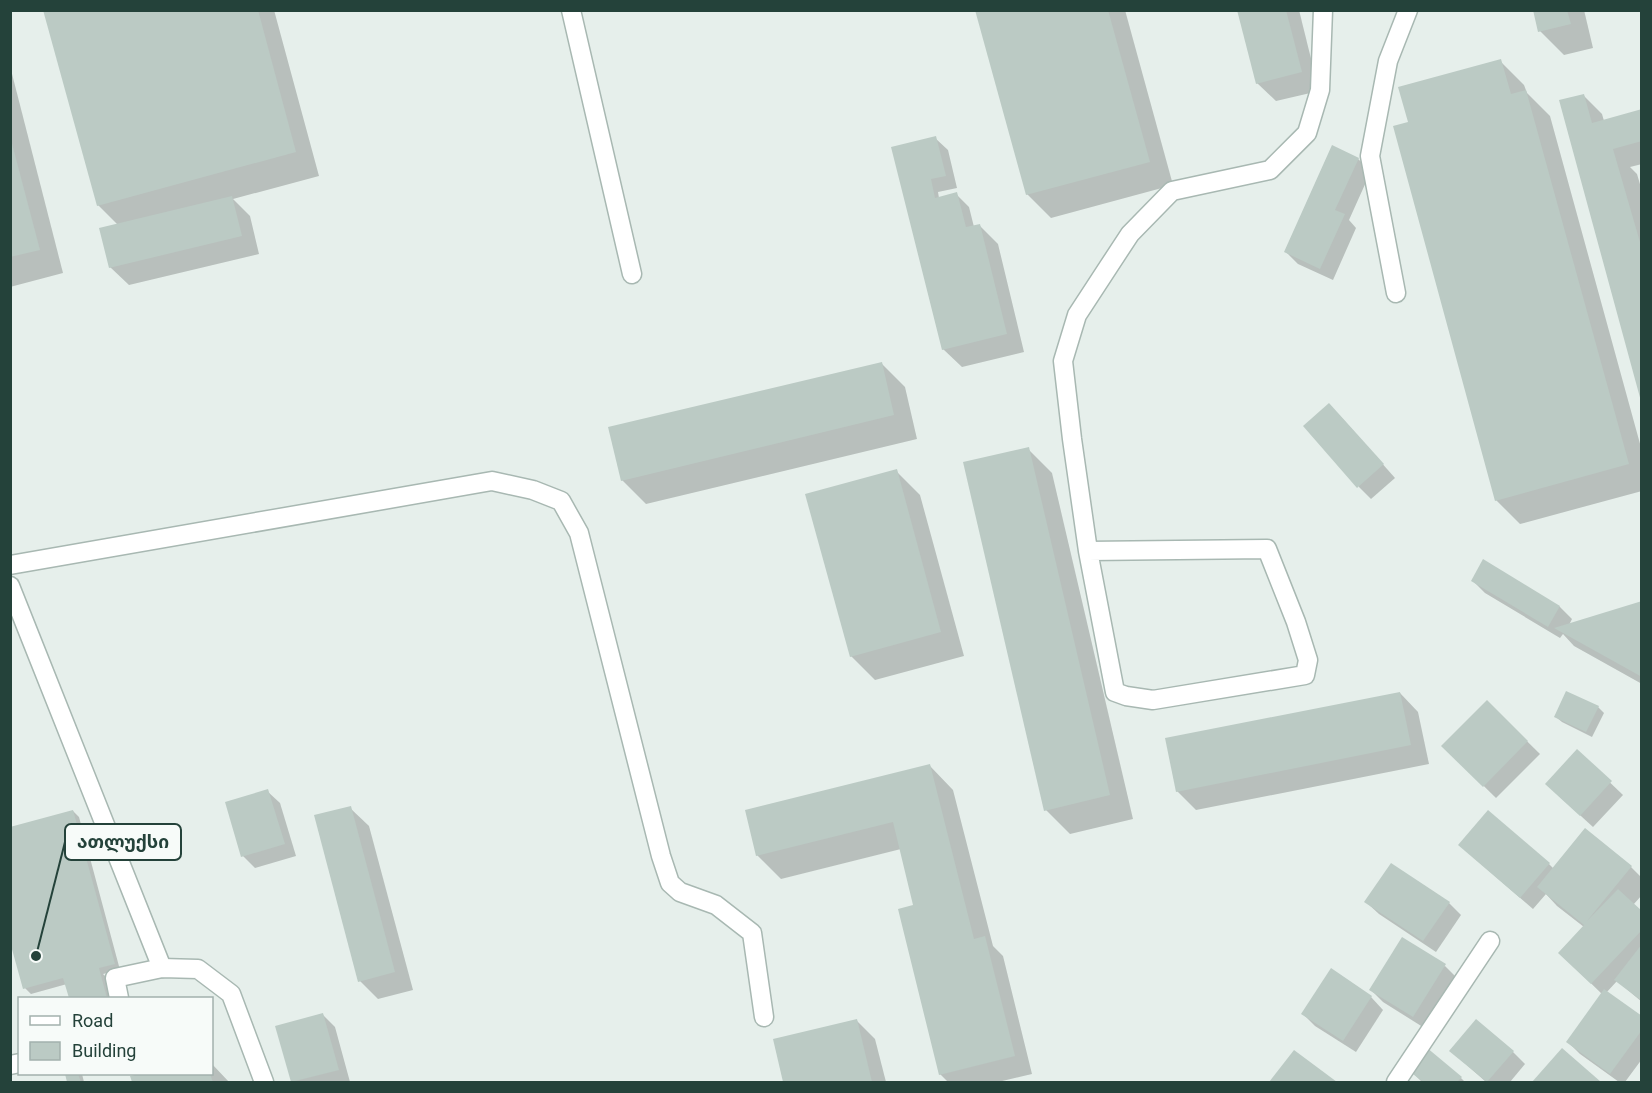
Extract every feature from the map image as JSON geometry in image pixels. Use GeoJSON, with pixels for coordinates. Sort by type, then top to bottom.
{"type":"FeatureCollection","features":[{"type":"Feature","properties":{"kind":"street"},"geometry":{"type":"LineString","coordinates":[[571,10],[632,274]]}},
{"type":"Feature","properties":{"kind":"street"},"geometry":{"type":"LineString","coordinates":[[1088,551],[1267,549],[1296,622],[1308,660],[1305,675],[1152,700],[1115,692],[1088,551],[1063,361],[1077,315],[1130,234],[1172,191],[1270,170],[1307,133],[1320,90],[1323,10]]}},
{"type":"Feature","properties":{"kind":"street"},"geometry":{"type":"LineString","coordinates":[[1396,293],[1370,156],[1388,61],[1408,10]]}},
{"type":"Feature","properties":{"kind":"street"},"geometry":{"type":"LineString","coordinates":[[10,565],[492,481],[532,490],[561,501],[579,533],[660,856],[670,883],[680,892],[716,905],[752,933],[764,1017]]}},
{"type":"Feature","properties":{"kind":"street"},"geometry":{"type":"LineString","coordinates":[[10,586],[162,968]]}},
{"type":"Feature","properties":{"kind":"street"},"geometry":{"type":"LineString","coordinates":[[1396,1083],[1490,941]]}},
{"type":"Feature","properties":{"kind":"street"},"geometry":{"type":"LineString","coordinates":[[119,997],[115,978],[162,968],[198,969],[231,994],[264,1083]]}},
{"type":"Feature","properties":{"kind":"building"},"geometry":{"type":"Polygon","coordinates":[[[43,10],[258,10],[296,152],[97,206],[43,10]]]}},
{"type":"Feature","properties":{"kind":"building"},"geometry":{"type":"Polygon","coordinates":[[[975,10],[1108,10],[1150,162],[1026,195],[975,10]]]}},
{"type":"Feature","properties":{"kind":"building"},"geometry":{"type":"Polygon","coordinates":[[[1237,10],[1286,10],[1302,72],[1256,84],[1237,10]]]}},
{"type":"Feature","properties":{"kind":"building"},"geometry":{"type":"Polygon","coordinates":[[[1533,10],[1567,10],[1571,24],[1538,32],[1533,10]]]}},
{"type":"Feature","properties":{"kind":"building"},"geometry":{"type":"Polygon","coordinates":[[[1501,59],[1511,94],[1526,90],[1629,464],[1495,501],[1393,126],[1408,122],[1398,87],[1501,59]]]}},
{"type":"Feature","properties":{"kind":"building"},"geometry":{"type":"Polygon","coordinates":[[[1584,94],[1592,123],[1642,109],[1642,141],[1613,149],[1642,249],[1642,405],[1559,100],[1584,94]]]}},
{"type":"Feature","properties":{"kind":"building"},"geometry":{"type":"Polygon","coordinates":[[[10,136],[40,250],[10,257],[10,136]]]}},
{"type":"Feature","properties":{"kind":"building"},"geometry":{"type":"Polygon","coordinates":[[[936,136],[946,176],[931,179],[935,198],[957,192],[966,227],[980,224],[1007,334],[942,350],[891,147],[936,136]]]}},
{"type":"Feature","properties":{"kind":"building"},"geometry":{"type":"Polygon","coordinates":[[[1332,145],[1359,158],[1335,210],[1345,214],[1320,269],[1284,252],[1332,145]]]}},
{"type":"Feature","properties":{"kind":"building"},"geometry":{"type":"Polygon","coordinates":[[[232,196],[242,236],[109,268],[99,228],[232,196]]]}},
{"type":"Feature","properties":{"kind":"building"},"geometry":{"type":"Polygon","coordinates":[[[882,362],[894,415],[621,481],[608,427],[882,362]]]}},
{"type":"Feature","properties":{"kind":"building"},"geometry":{"type":"Polygon","coordinates":[[[1329,403],[1384,464],[1357,488],[1303,426],[1329,403]]]}},
{"type":"Feature","properties":{"kind":"building"},"geometry":{"type":"Polygon","coordinates":[[[1029,447],[1110,795],[1044,811],[963,462],[1029,447]]]}},
{"type":"Feature","properties":{"kind":"building"},"geometry":{"type":"Polygon","coordinates":[[[897,469],[941,632],[850,657],[805,494],[897,469]]]}},
{"type":"Feature","properties":{"kind":"building"},"geometry":{"type":"Polygon","coordinates":[[[1483,559],[1560,606],[1548,627],[1471,581],[1483,559]]]}},
{"type":"Feature","properties":{"kind":"building"},"geometry":{"type":"Polygon","coordinates":[[[1642,601],[1642,677],[1554,628],[1642,601]]]}},
{"type":"Feature","properties":{"kind":"building"},"geometry":{"type":"Polygon","coordinates":[[[1566,691],[1599,706],[1586,732],[1554,717],[1566,691]]]}},
{"type":"Feature","properties":{"kind":"building"},"geometry":{"type":"Polygon","coordinates":[[[1400,692],[1411,745],[1176,792],[1165,738],[1400,692]]]}},
{"type":"Feature","properties":{"kind":"building"},"geometry":{"type":"Polygon","coordinates":[[[1487,700],[1528,741],[1483,787],[1441,746],[1487,700]]]}},
{"type":"Feature","properties":{"kind":"building"},"geometry":{"type":"Polygon","coordinates":[[[1577,749],[1612,781],[1580,816],[1545,784],[1577,749]]]}},
{"type":"Feature","properties":{"kind":"building"},"geometry":{"type":"Polygon","coordinates":[[[930,764],[974,939],[985,936],[1015,1056],[939,1075],[898,909],[913,905],[893,822],[756,856],[745,810],[930,764]]]}},
{"type":"Feature","properties":{"kind":"building"},"geometry":{"type":"Polygon","coordinates":[[[268,789],[285,844],[241,857],[225,802],[268,789]]]}},
{"type":"Feature","properties":{"kind":"building"},"geometry":{"type":"Polygon","coordinates":[[[351,806],[395,972],[358,982],[314,815],[351,806]]]}},
{"type":"Feature","properties":{"kind":"building"},"geometry":{"type":"Polygon","coordinates":[[[73,810],[115,964],[99,968],[107,997],[69,997],[63,978],[23,989],[10,942],[10,827],[73,810]]]}},
{"type":"Feature","properties":{"kind":"building"},"geometry":{"type":"Polygon","coordinates":[[[1488,810],[1550,863],[1520,898],[1458,845],[1488,810]]]}},
{"type":"Feature","properties":{"kind":"building"},"geometry":{"type":"Polygon","coordinates":[[[1585,828],[1632,866],[1587,921],[1618,889],[1642,911],[1642,930],[1591,984],[1558,953],[1584,925],[1537,887],[1585,828]]]}},
{"type":"Feature","properties":{"kind":"building"},"geometry":{"type":"Polygon","coordinates":[[[1391,863],[1450,902],[1423,941],[1364,902],[1391,863]]]}},
{"type":"Feature","properties":{"kind":"building"},"geometry":{"type":"Polygon","coordinates":[[[1402,937],[1446,964],[1413,1017],[1369,990],[1402,937]]]}},
{"type":"Feature","properties":{"kind":"building"},"geometry":{"type":"Polygon","coordinates":[[[1642,944],[1642,1001],[1614,980],[1642,944]]]}},
{"type":"Feature","properties":{"kind":"building"},"geometry":{"type":"Polygon","coordinates":[[[1331,968],[1372,996],[1343,1041],[1301,1014],[1331,968]]]}},
{"type":"Feature","properties":{"kind":"building"},"geometry":{"type":"Polygon","coordinates":[[[1604,989],[1642,1016],[1642,1030],[1610,1074],[1566,1042],[1604,989]]]}},
{"type":"Feature","properties":{"kind":"building"},"geometry":{"type":"Polygon","coordinates":[[[323,1013],[339,1070],[291,1082],[275,1026],[323,1013]]]}},
{"type":"Feature","properties":{"kind":"building"},"geometry":{"type":"Polygon","coordinates":[[[857,1019],[872,1082],[783,1082],[773,1039],[857,1019]]]}},
{"type":"Feature","properties":{"kind":"building"},"geometry":{"type":"Polygon","coordinates":[[[1476,1019],[1514,1051],[1487,1082],[1449,1051],[1476,1019]]]}},
{"type":"Feature","properties":{"kind":"building"},"geometry":{"type":"Polygon","coordinates":[[[1426,1047],[1462,1077],[1457,1082],[1423,1082],[1408,1070],[1426,1047]]]}},
{"type":"Feature","properties":{"kind":"building"},"geometry":{"type":"Polygon","coordinates":[[[1562,1048],[1601,1082],[1532,1082],[1562,1048]]]}},
{"type":"Feature","properties":{"kind":"building"},"geometry":{"type":"Polygon","coordinates":[[[1294,1050],[1337,1082],[1269,1082],[1294,1050]]]}},
{"type":"Feature","properties":{"kind":"building"},"geometry":{"type":"Polygon","coordinates":[[[65,1075],[78,1075],[81,1082],[67,1082],[65,1075]]]}},
{"type":"Feature","properties":{"kind":"building"},"geometry":{"type":"Polygon","coordinates":[[[210,1075],[213,1082],[132,1082],[130,1076],[210,1075]]]}},
{"type":"Feature","properties":{"kind":"place","name":"ათლუქსი"},"geometry":{"type":"Point","coordinates":[36,956]}}]}
